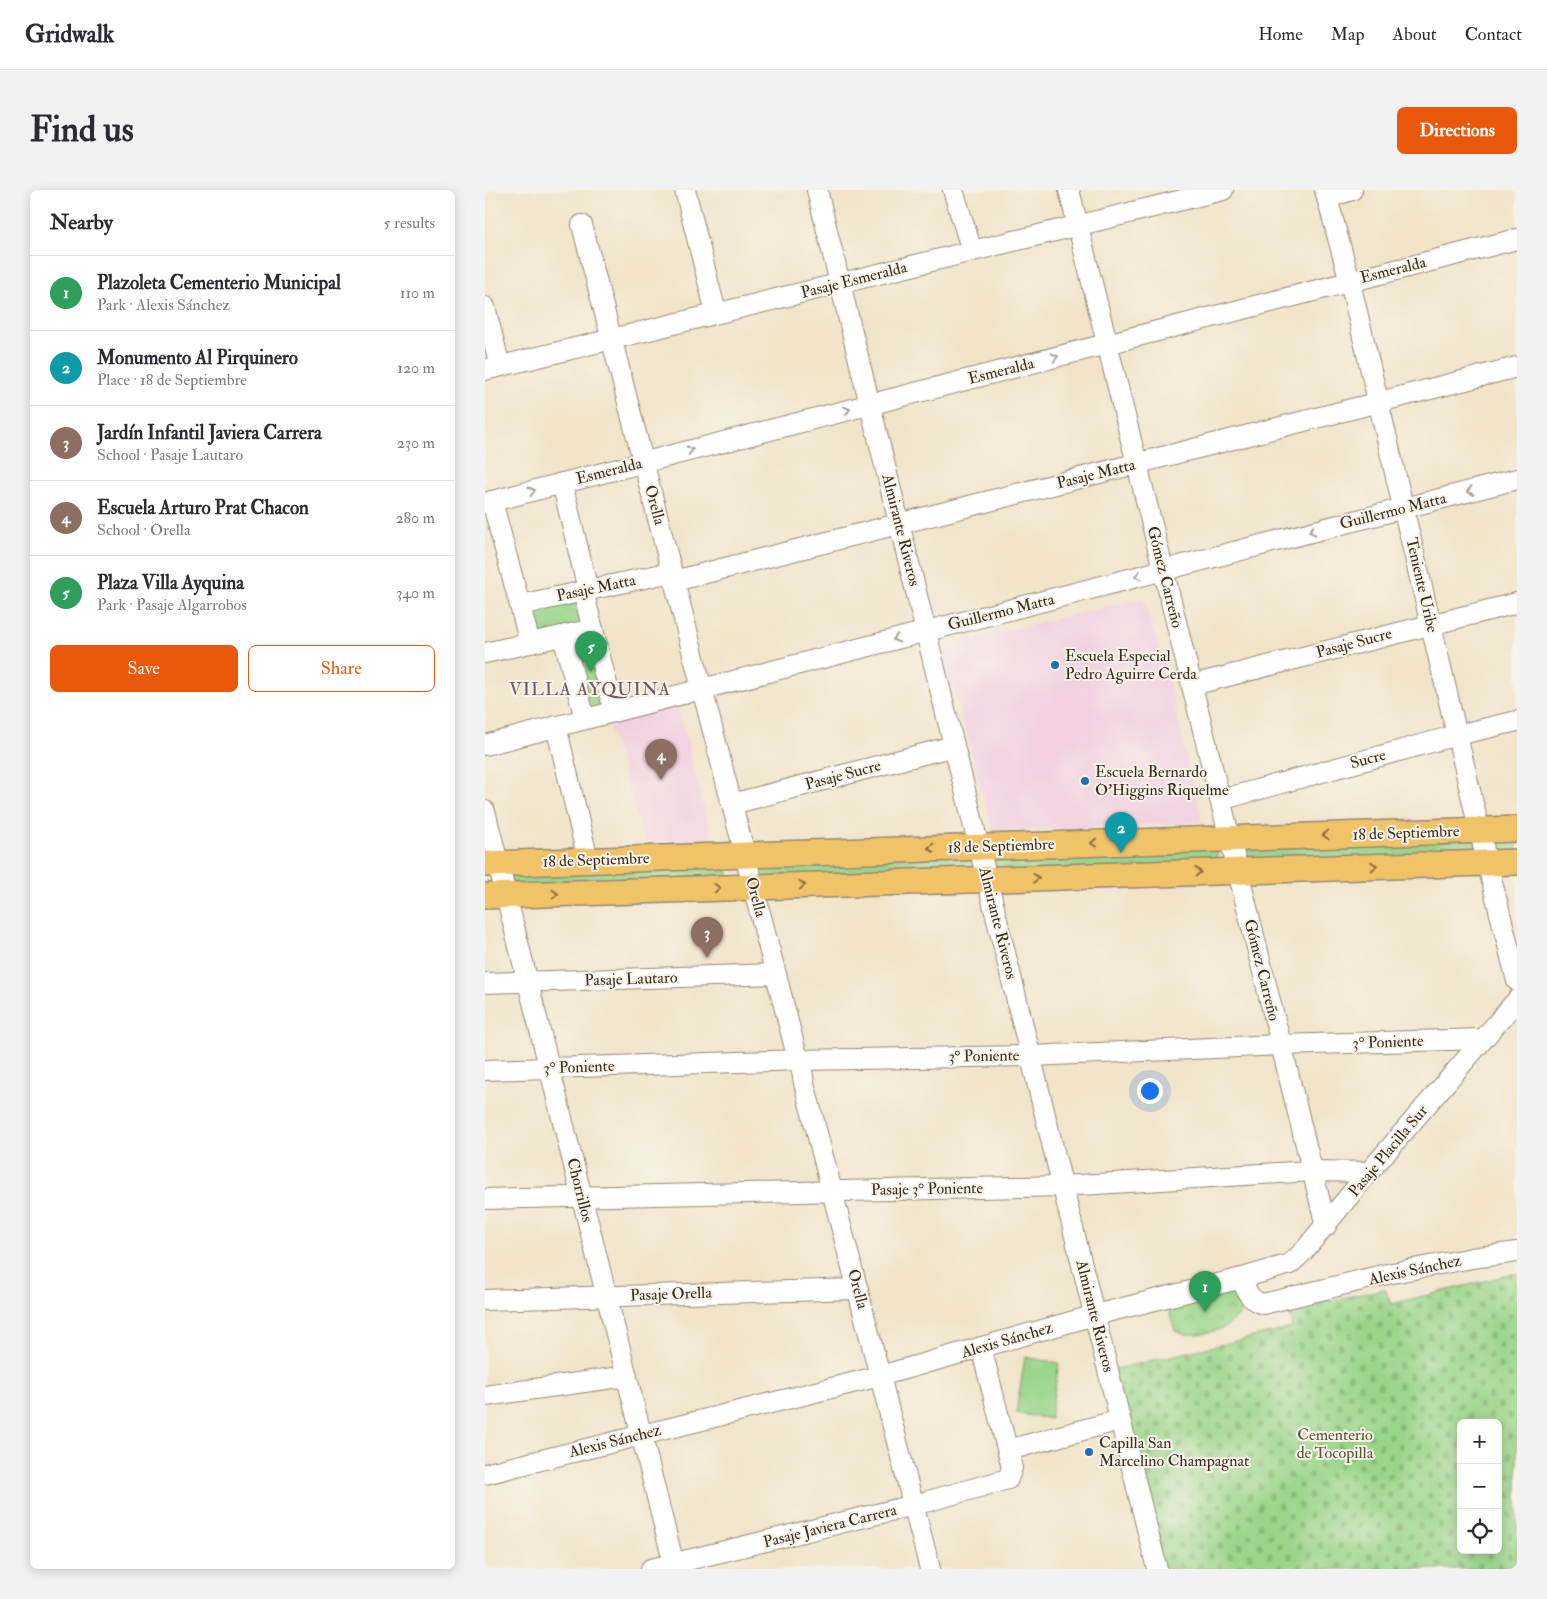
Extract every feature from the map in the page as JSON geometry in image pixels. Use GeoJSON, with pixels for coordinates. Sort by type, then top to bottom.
{"type":"FeatureCollection","features":[{"type":"Feature","properties":{"kind":"main road","name":"18 de Septiembre"},"geometry":{"type":"LineString","coordinates":[[491,864],[1517,829]]}},
{"type":"Feature","properties":{"kind":"main road","name":"18 de Septiembre"},"geometry":{"type":"LineString","coordinates":[[496,896],[1517,862]]}},
{"type":"Feature","properties":{"kind":"street"},"geometry":{"type":"LineString","coordinates":[[685,190],[716,313]]}},
{"type":"Feature","properties":{"kind":"street","name":"Almirante Riveros"},"geometry":{"type":"LineString","coordinates":[[817,190],[1157,1569]]}},
{"type":"Feature","properties":{"kind":"street"},"geometry":{"type":"LineString","coordinates":[[953,190],[972,251]]}},
{"type":"Feature","properties":{"kind":"street","name":"Gómez Carreño"},"geometry":{"type":"LineString","coordinates":[[1069,190],[1326,1226]]}},
{"type":"Feature","properties":{"kind":"street","name":"Pasaje Esmeralda"},"geometry":{"type":"LineString","coordinates":[[492,368],[1223,190]]}},
{"type":"Feature","properties":{"kind":"street"},"geometry":{"type":"LineString","coordinates":[[1326,194],[1352,190]]}},
{"type":"Feature","properties":{"kind":"street","name":"Teniente Uribe"},"geometry":{"type":"LineString","coordinates":[[1326,194],[1350,282],[1479,831],[1517,981]]}},
{"type":"Feature","properties":{"kind":"street","name":"Orella"},"geometry":{"type":"LineString","coordinates":[[582,226],[796,1052],[800,1060],[804,1083],[930,1569]]}},
{"type":"Feature","properties":{"kind":"street","name":"Esmeralda"},"geometry":{"type":"LineString","coordinates":[[488,502],[1517,239]]}},
{"type":"Feature","properties":{"kind":"street"},"geometry":{"type":"LineString","coordinates":[[485,307],[492,368]]}},
{"type":"Feature","properties":{"kind":"street","name":"Pasaje Matta"},"geometry":{"type":"LineString","coordinates":[[520,605],[586,591],[673,577],[899,524],[1517,368]]}},
{"type":"Feature","properties":{"kind":"street","name":"Guillermo Matta"},"geometry":{"type":"LineString","coordinates":[[485,745],[1517,479]]}},
{"type":"Feature","properties":{"kind":"street"},"geometry":{"type":"LineString","coordinates":[[562,483],[593,629],[614,711]]}},
{"type":"Feature","properties":{"kind":"street"},"geometry":{"type":"LineString","coordinates":[[488,502],[530,642]]}},
{"type":"Feature","properties":{"kind":"street","name":"Pasaje Sucre"},"geometry":{"type":"LineString","coordinates":[[1192,685],[1517,603]]}},
{"type":"Feature","properties":{"kind":"street"},"geometry":{"type":"LineString","coordinates":[[485,653],[593,629]]}},
{"type":"Feature","properties":{"kind":"street"},"geometry":{"type":"LineString","coordinates":[[563,636],[585,719]]}},
{"type":"Feature","properties":{"kind":"street","name":"Sucre"},"geometry":{"type":"LineString","coordinates":[[1220,800],[1457,735],[1517,722]]}},
{"type":"Feature","properties":{"kind":"street"},"geometry":{"type":"LineString","coordinates":[[556,726],[588,860]]}},
{"type":"Feature","properties":{"kind":"street","name":"Pasaje Sucre"},"geometry":{"type":"LineString","coordinates":[[732,804],[954,746]]}},
{"type":"Feature","properties":{"kind":"street","name":"Chorrillos"},"geometry":{"type":"LineString","coordinates":[[485,811],[496,896],[528,982],[675,1567]]}},
{"type":"Feature","properties":{"kind":"street","name":"Pasaje Lautaro"},"geometry":{"type":"LineString","coordinates":[[485,984],[776,974]]}},
{"type":"Feature","properties":{"kind":"street","name":"Pasaje Placilla Sur"},"geometry":{"type":"LineString","coordinates":[[1242,1278],[1290,1264],[1298,1259],[1369,1172],[1517,1000]]}},
{"type":"Feature","properties":{"kind":"street","name":"3° Poniente"},"geometry":{"type":"LineString","coordinates":[[485,1070],[800,1060],[1031,1056],[1281,1045],[1482,1039]]}},
{"type":"Feature","properties":{"kind":"street","name":"Pasaje 3° Poniente"},"geometry":{"type":"LineString","coordinates":[[485,1199],[1063,1186],[1312,1171],[1369,1172]]}},
{"type":"Feature","properties":{"kind":"street","name":"Alexis Sánchez"},"geometry":{"type":"LineString","coordinates":[[485,1474],[880,1376],[1095,1315],[1242,1278],[1247,1294],[1263,1304],[1387,1274],[1472,1258],[1517,1252]]}},
{"type":"Feature","properties":{"kind":"street","name":"Pasaje Orella"},"geometry":{"type":"LineString","coordinates":[[485,1300],[857,1289]]}},
{"type":"Feature","properties":{"kind":"street"},"geometry":{"type":"LineString","coordinates":[[981,1347],[1008,1450],[1120,1420]]}},
{"type":"Feature","properties":{"kind":"street"},"geometry":{"type":"LineString","coordinates":[[485,1396],[627,1376]]}},
{"type":"Feature","properties":{"kind":"street","name":"Pasaje Javiera Carrera"},"geometry":{"type":"LineString","coordinates":[[651,1569],[675,1567],[1009,1479],[1012,1468],[1008,1450]]}},
{"type":"Feature","properties":{"kind":"shaded area"},"geometry":{"type":"Polygon","coordinates":[[[1143,598],[1170,685],[1202,822],[993,831],[942,646],[1143,598]]]}},
{"type":"Feature","properties":{"kind":"shaded area"},"geometry":{"type":"Polygon","coordinates":[[[678,705],[712,839],[644,842],[608,721],[678,705]]]}},
{"type":"Feature","properties":{"kind":"green space"},"geometry":{"type":"Polygon","coordinates":[[[582,599],[588,625],[534,637],[528,611],[582,599]]]}},
{"type":"Feature","properties":{"kind":"green space"},"geometry":{"type":"Polygon","coordinates":[[[590,637],[610,702],[591,711],[573,642],[590,637]]]}},
{"type":"Feature","properties":{"kind":"green space"},"geometry":{"type":"Polygon","coordinates":[[[1517,837],[1517,853],[1495,854],[1493,838],[1517,837]]]}},
{"type":"Feature","properties":{"kind":"green space"},"geometry":{"type":"Polygon","coordinates":[[[1475,839],[1479,855],[1245,864],[1243,848],[1475,839]]]}},
{"type":"Feature","properties":{"kind":"green space"},"geometry":{"type":"Polygon","coordinates":[[[1216,845],[1218,864],[997,873],[992,853],[1216,845]]]}},
{"type":"Feature","properties":{"kind":"green space"},"geometry":{"type":"Polygon","coordinates":[[[979,855],[983,873],[760,878],[757,862],[979,855]]]}},
{"type":"Feature","properties":{"kind":"green space"},"geometry":{"type":"Polygon","coordinates":[[[725,864],[730,881],[513,887],[509,870],[725,864]]]}},
{"type":"Feature","properties":{"kind":"green space","name":"Cementerio de Tocopilla"},"geometry":{"type":"Polygon","coordinates":[[[1517,1273],[1517,1569],[1163,1569],[1111,1370],[1292,1328],[1289,1309],[1385,1289],[1391,1304],[1517,1273]]]}},
{"type":"Feature","properties":{"kind":"green space"},"geometry":{"type":"Polygon","coordinates":[[[1245,1290],[1250,1301],[1229,1325],[1200,1334],[1186,1334],[1175,1331],[1169,1310],[1245,1290]]]}},
{"type":"Feature","properties":{"kind":"green space"},"geometry":{"type":"Polygon","coordinates":[[[1025,1357],[1059,1363],[1050,1419],[1016,1413],[1025,1357]]]}},
{"type":"Feature","properties":{"kind":"place","name":"Escuela Especial Pedro Aguirre Cerda"},"geometry":{"type":"Point","coordinates":[1055,665]}},
{"type":"Feature","properties":{"kind":"place","name":"Plaza Villa Ayquina"},"geometry":{"type":"Point","coordinates":[591,672]}},
{"type":"Feature","properties":{"kind":"place","name":"Escuela Arturo Prat Chacon"},"geometry":{"type":"Point","coordinates":[661,780]}},
{"type":"Feature","properties":{"kind":"place","name":"Escuela Bernardo O'Higgins Riquelme"},"geometry":{"type":"Point","coordinates":[1085,781]}},
{"type":"Feature","properties":{"kind":"place","name":"Monumento Al Pirquinero"},"geometry":{"type":"Point","coordinates":[1121,853]}},
{"type":"Feature","properties":{"kind":"place","name":"Jardín Infantil Javiera Carrera"},"geometry":{"type":"Point","coordinates":[707,958]}},
{"type":"Feature","properties":{"kind":"place","name":"Plazoleta Cementerio Municipal"},"geometry":{"type":"Point","coordinates":[1205,1312]}},
{"type":"Feature","properties":{"kind":"place","name":"Capilla San Marcelino Champagnat"},"geometry":{"type":"Point","coordinates":[1089,1452]}},
{"type":"Feature","properties":{"kind":"district","name":"VILLA AYQUINA"},"geometry":{"type":"Point","coordinates":[590,689]}}]}
